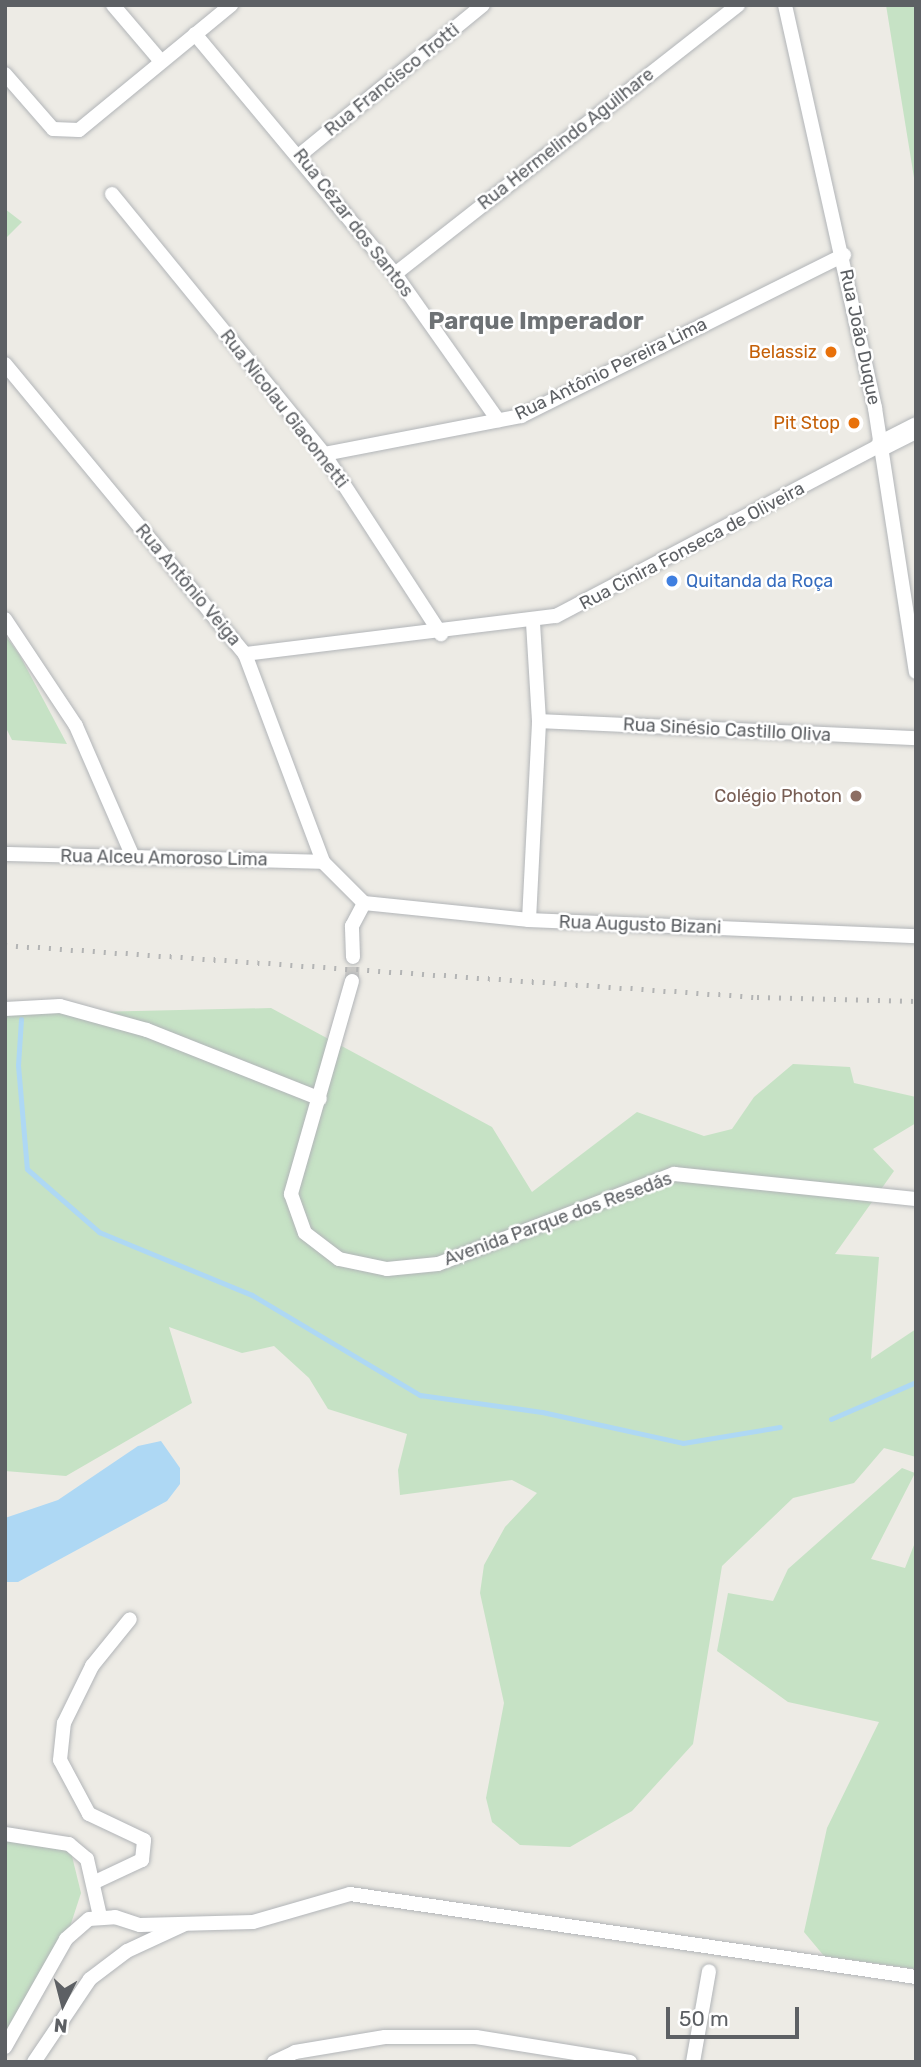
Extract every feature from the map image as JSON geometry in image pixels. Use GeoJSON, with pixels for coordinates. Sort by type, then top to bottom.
{"type":"FeatureCollection","features":[{"type":"Feature","properties":{"kind":"street"},"geometry":{"type":"LineString","coordinates":[[113,5],[159,59]]}},
{"type":"Feature","properties":{"kind":"street"},"geometry":{"type":"LineString","coordinates":[[6,75],[53,128],[67,133],[79,130],[159,59],[231,5]]}},
{"type":"Feature","properties":{"kind":"street","name":"Rua Francisco Trotti"},"geometry":{"type":"LineString","coordinates":[[300,154],[483,5]]}},
{"type":"Feature","properties":{"kind":"street","name":"Rua Hermelindo Aguilhare"},"geometry":{"type":"LineString","coordinates":[[395,274],[738,5]]}},
{"type":"Feature","properties":{"kind":"street","name":"Rua João Duque"},"geometry":{"type":"LineString","coordinates":[[785,5],[844,255],[881,445],[916,672]]}},
{"type":"Feature","properties":{"kind":"street","name":"Rua Cézar dos Santos"},"geometry":{"type":"LineString","coordinates":[[195,34],[300,154],[395,274],[499,420]]}},
{"type":"Feature","properties":{"kind":"street","name":"Rua Nicolau Giacometti"},"geometry":{"type":"LineString","coordinates":[[112,194],[324,454],[441,634]]}},
{"type":"Feature","properties":{"kind":"street","name":"Rua Antônio Pereira Lima"},"geometry":{"type":"LineString","coordinates":[[324,454],[521,416],[844,255]]}},
{"type":"Feature","properties":{"kind":"street","name":"Rua Antônio Veiga"},"geometry":{"type":"LineString","coordinates":[[5,364],[245,654],[323,862],[364,903]]}},
{"type":"Feature","properties":{"kind":"street"},"geometry":{"type":"LineString","coordinates":[[881,445],[916,427]]}},
{"type":"Feature","properties":{"kind":"street","name":"Rua Cinira Fonseca de Oliveira"},"geometry":{"type":"LineString","coordinates":[[245,654],[533,622],[602,597],[881,445]]}},
{"type":"Feature","properties":{"kind":"street"},"geometry":{"type":"LineString","coordinates":[[5,619],[76,726],[133,857]]}},
{"type":"Feature","properties":{"kind":"street"},"geometry":{"type":"LineString","coordinates":[[528,920],[539,722],[533,622]]}},
{"type":"Feature","properties":{"kind":"street","name":"Rua Sinésio Castillo Oliva"},"geometry":{"type":"LineString","coordinates":[[539,722],[916,738]]}},
{"type":"Feature","properties":{"kind":"street","name":"Rua Alceu Amoroso Lima"},"geometry":{"type":"LineString","coordinates":[[5,854],[323,862]]}},
{"type":"Feature","properties":{"kind":"street"},"geometry":{"type":"LineString","coordinates":[[353,957],[352,926],[364,903]]}},
{"type":"Feature","properties":{"kind":"street","name":"Rua Augusto Bizani"},"geometry":{"type":"LineString","coordinates":[[364,903],[528,920],[916,936]]}},
{"type":"Feature","properties":{"kind":"street","name":"Avenida Parque dos Resedás"},"geometry":{"type":"LineString","coordinates":[[352,981],[291,1194],[306,1233],[339,1259],[387,1269],[438,1264],[674,1174],[916,1199]]}},
{"type":"Feature","properties":{"kind":"street"},"geometry":{"type":"LineString","coordinates":[[5,1009],[61,1006],[147,1030],[320,1100]]}},
{"type":"Feature","properties":{"kind":"street"},"geometry":{"type":"LineString","coordinates":[[95,1882],[142,1860],[144,1840],[89,1814],[61,1760],[64,1724],[92,1666],[130,1619]]}},
{"type":"Feature","properties":{"kind":"street"},"geometry":{"type":"LineString","coordinates":[[5,1834],[69,1844],[87,1859],[95,1882],[100,1916]]}},
{"type":"Feature","properties":{"kind":"street"},"geometry":{"type":"LineString","coordinates":[[5,2047],[66,1939],[100,1916],[140,1925],[253,1922],[372,1894],[916,1978]]}},
{"type":"Feature","properties":{"kind":"street"},"geometry":{"type":"LineString","coordinates":[[34,2062],[90,1979],[127,1951],[189,1922]]}},
{"type":"Feature","properties":{"kind":"street"},"geometry":{"type":"LineString","coordinates":[[693,2062],[709,1971]]}},
{"type":"Feature","properties":{"kind":"street"},"geometry":{"type":"LineString","coordinates":[[274,2062],[385,2036],[476,2037],[630,2062]]}},
{"type":"Feature","properties":{"kind":"green space"},"geometry":{"type":"Polygon","coordinates":[[[886,5],[916,5],[916,190],[886,5]]]}},
{"type":"Feature","properties":{"kind":"green space"},"geometry":{"type":"Polygon","coordinates":[[[5,209],[22,222],[5,239],[5,209]]]}},
{"type":"Feature","properties":{"kind":"green space"},"geometry":{"type":"Polygon","coordinates":[[[5,635],[19,654],[67,744],[12,740],[5,726],[5,635]]]}},
{"type":"Feature","properties":{"kind":"green space"},"geometry":{"type":"Polygon","coordinates":[[[271,1008],[492,1127],[532,1192],[637,1112],[704,1136],[732,1129],[754,1097],[793,1064],[850,1067],[854,1083],[916,1097],[916,1123],[873,1149],[894,1171],[835,1254],[879,1257],[871,1359],[916,1329],[916,1457],[884,1448],[854,1483],[793,1498],[722,1566],[693,1744],[632,1811],[570,1847],[520,1845],[492,1822],[486,1798],[504,1703],[480,1593],[484,1565],[505,1527],[537,1493],[512,1480],[400,1495],[398,1470],[407,1434],[328,1409],[309,1378],[274,1346],[242,1353],[169,1327],[192,1403],[66,1476],[5,1471],[5,1014],[271,1008]]]}},
{"type":"Feature","properties":{"kind":"green space"},"geometry":{"type":"Polygon","coordinates":[[[902,1468],[915,1473],[871,1559],[905,1568],[916,1540],[916,1969],[824,1956],[804,1932],[827,1828],[879,1722],[788,1702],[717,1651],[728,1593],[773,1601],[788,1569],[902,1468]]]}},
{"type":"Feature","properties":{"kind":"green space"},"geometry":{"type":"Polygon","coordinates":[[[5,1834],[69,1844],[81,1893],[66,1939],[5,2047],[5,1834]]]}},
{"type":"Feature","properties":{"kind":"water"},"geometry":{"type":"Polygon","coordinates":[[[161,1441],[180,1468],[180,1484],[167,1501],[18,1582],[5,1582],[5,1518],[58,1500],[138,1446],[161,1441]]]}},
{"type":"Feature","properties":{"kind":"waterway"},"geometry":{"type":"LineString","coordinates":[[21,1019],[18,1065],[27,1169],[99,1232],[252,1295],[420,1395],[542,1412],[683,1443],[780,1427]]}},
{"type":"Feature","properties":{"kind":"waterway"},"geometry":{"type":"LineString","coordinates":[[831,1419],[916,1382]]}},
{"type":"Feature","properties":{"kind":"tunnel"},"geometry":{"type":"LineString","coordinates":[[352,981],[353,957]]}},
{"type":"Feature","properties":{"kind":"railway"},"geometry":{"type":"LineString","coordinates":[[5,945],[757,997],[916,1001]]}},
{"type":"Feature","properties":{"kind":"place","name":"Belassiz"},"geometry":{"type":"Point","coordinates":[831,352]}},
{"type":"Feature","properties":{"kind":"place","name":"Pit Stop"},"geometry":{"type":"Point","coordinates":[854,423]}},
{"type":"Feature","properties":{"kind":"place","name":"Quitanda da Roça"},"geometry":{"type":"Point","coordinates":[672,581]}},
{"type":"Feature","properties":{"kind":"place","name":"Colégio Photon"},"geometry":{"type":"Point","coordinates":[856,796]}},
{"type":"Feature","properties":{"kind":"district","name":"Parque Imperador"},"geometry":{"type":"Point","coordinates":[536,322]}}]}
